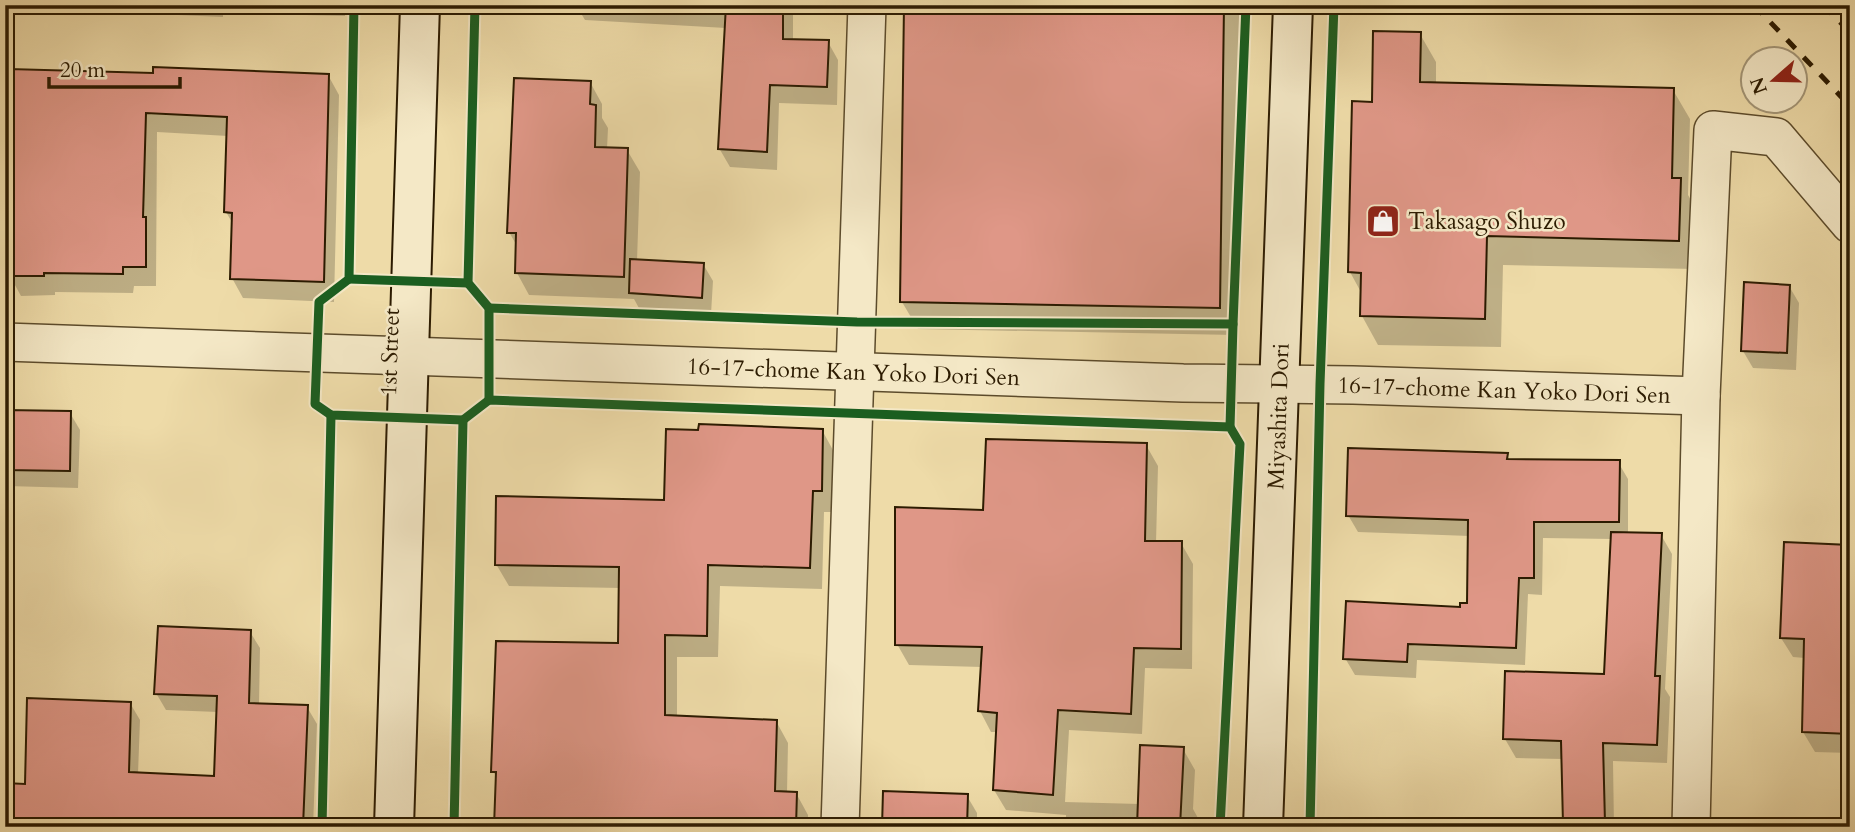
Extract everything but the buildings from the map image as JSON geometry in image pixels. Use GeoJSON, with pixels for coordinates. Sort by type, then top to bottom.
{"type":"FeatureCollection","features":[{"type":"Feature","properties":{"kind":"main road","name":"1st Street"},"geometry":{"type":"LineString","coordinates":[[394,827],[421,5]]}},
{"type":"Feature","properties":{"kind":"main road","name":"Miyashita Dori"},"geometry":{"type":"LineString","coordinates":[[1263,827],[1293,5]]}},
{"type":"Feature","properties":{"kind":"street"},"geometry":{"type":"LineString","coordinates":[[840,827],[867,5]]}},
{"type":"Feature","properties":{"kind":"street"},"geometry":{"type":"LineString","coordinates":[[1691,827],[1701,396],[1713,130],[1776,137],[1850,224]]}},
{"type":"Feature","properties":{"kind":"street","name":"16-17-chome Kan Yoko Dori Sen"},"geometry":{"type":"LineString","coordinates":[[5,342],[855,372],[1701,396]]}},
{"type":"Feature","properties":{"kind":"railway"},"geometry":{"type":"LineString","coordinates":[[1754,5],[1850,106]]}},
{"type":"Feature","properties":{"kind":"railway"},"geometry":{"type":"LineString","coordinates":[[1823,5],[1850,32]]}},
{"type":"Feature","properties":{"kind":"cycle path"},"geometry":{"type":"LineString","coordinates":[[354,5],[349,279],[319,302],[315,404],[331,415],[463,420],[489,400],[1230,427],[1240,444],[1220,827]]}},
{"type":"Feature","properties":{"kind":"cycle path"},"geometry":{"type":"LineString","coordinates":[[475,5],[468,283],[489,308],[489,400]]}},
{"type":"Feature","properties":{"kind":"cycle path"},"geometry":{"type":"LineString","coordinates":[[489,308],[857,322],[1233,324],[1246,5]]}},
{"type":"Feature","properties":{"kind":"cycle path"},"geometry":{"type":"LineString","coordinates":[[1310,827],[1320,384],[1334,5]]}},
{"type":"Feature","properties":{"kind":"cycle path"},"geometry":{"type":"LineString","coordinates":[[349,279],[468,283]]}},
{"type":"Feature","properties":{"kind":"cycle path"},"geometry":{"type":"LineString","coordinates":[[1230,427],[1233,324]]}},
{"type":"Feature","properties":{"kind":"cycle path"},"geometry":{"type":"LineString","coordinates":[[322,827],[331,415]]}},
{"type":"Feature","properties":{"kind":"cycle path"},"geometry":{"type":"LineString","coordinates":[[454,827],[463,420]]}},
{"type":"Feature","properties":{"kind":"place","name":"Takasago Shuzo"},"geometry":{"type":"Point","coordinates":[1383,221]}}]}
